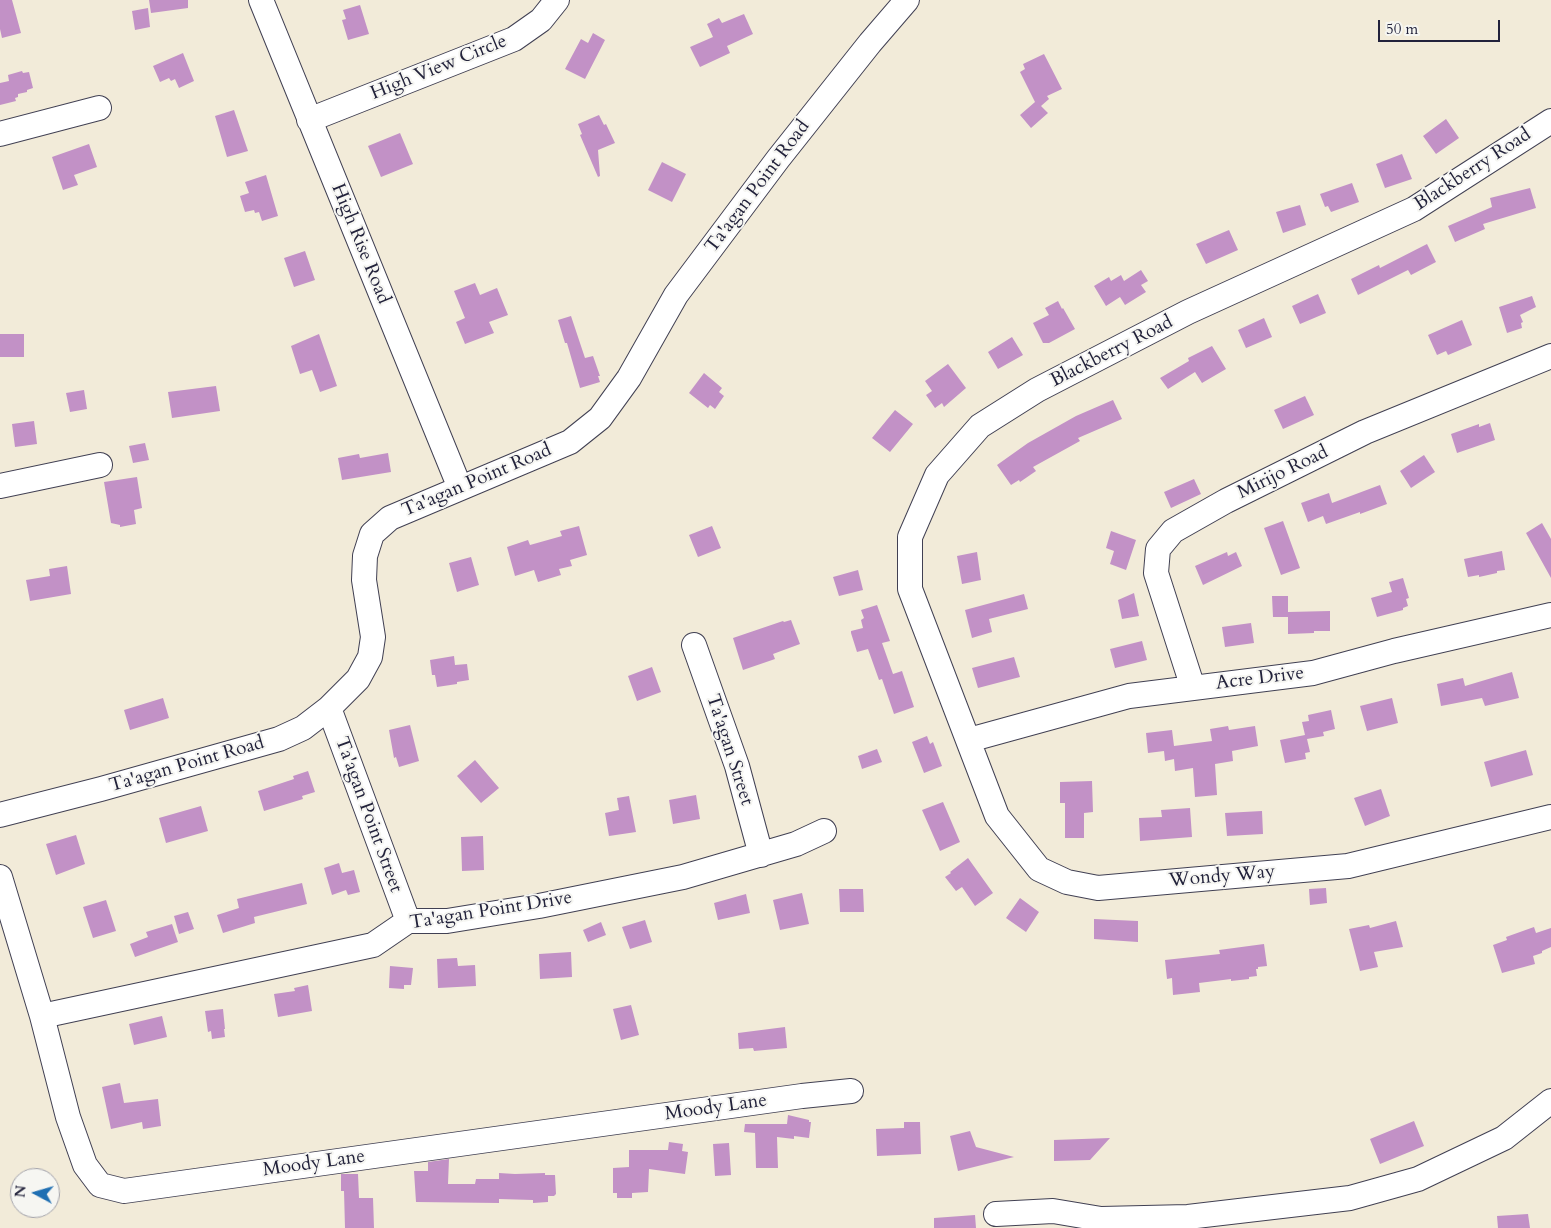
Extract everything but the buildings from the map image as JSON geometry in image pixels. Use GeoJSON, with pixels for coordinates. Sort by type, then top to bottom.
{"type":"FeatureCollection","features":[{"type":"Feature","properties":{"kind":"street","name":"High Rise Road"},"geometry":{"type":"LineString","coordinates":[[261,0],[460,488]]}},
{"type":"Feature","properties":{"kind":"street","name":"High View Circle"},"geometry":{"type":"LineString","coordinates":[[309,120],[514,39],[542,20],[557,0]]}},
{"type":"Feature","properties":{"kind":"street","name":"Ta'agan Point Road"},"geometry":{"type":"LineString","coordinates":[[0,815],[101,789],[278,739],[303,728],[329,708],[358,679],[370,656],[373,637],[364,580],[365,556],[372,534],[390,518],[570,442],[600,418],[629,378],[676,295],[781,156],[870,43],[907,0]]}},
{"type":"Feature","properties":{"kind":"street"},"geometry":{"type":"LineString","coordinates":[[0,134],[99,108]]}},
{"type":"Feature","properties":{"kind":"street","name":"Blackberry Road"},"geometry":{"type":"LineString","coordinates":[[968,740],[910,589],[910,537],[937,475],[980,426],[1037,390],[1188,312],[1414,209],[1551,121]]}},
{"type":"Feature","properties":{"kind":"street","name":"Mirijo Road"},"geometry":{"type":"LineString","coordinates":[[1193,688],[1156,573],[1158,550],[1174,531],[1226,500],[1365,432],[1551,356]]}},
{"type":"Feature","properties":{"kind":"street"},"geometry":{"type":"LineString","coordinates":[[0,486],[100,465]]}},
{"type":"Feature","properties":{"kind":"street","name":"Acre Drive"},"geometry":{"type":"LineString","coordinates":[[968,740],[1129,696],[1313,673],[1394,651],[1551,615]]}},
{"type":"Feature","properties":{"kind":"street","name":"Ta'agan Street"},"geometry":{"type":"LineString","coordinates":[[694,645],[736,766],[761,855]]}},
{"type":"Feature","properties":{"kind":"street","name":"Ta'agan Point Street"},"geometry":{"type":"LineString","coordinates":[[329,708],[408,921]]}},
{"type":"Feature","properties":{"kind":"street","name":"Wondy Way"},"geometry":{"type":"LineString","coordinates":[[968,740],[997,816],[1039,869],[1067,882],[1098,888],[1348,866],[1551,817]]}},
{"type":"Feature","properties":{"kind":"street","name":"Ta'agan Point Drive"},"geometry":{"type":"LineString","coordinates":[[42,1016],[373,945],[408,921],[446,921],[539,906],[683,877],[796,844],[824,831]]}},
{"type":"Feature","properties":{"kind":"street","name":"Moody Lane"},"geometry":{"type":"LineString","coordinates":[[0,877],[42,1016],[68,1117],[85,1165],[100,1185],[124,1191],[802,1096],[851,1091]]}},
{"type":"Feature","properties":{"kind":"street"},"geometry":{"type":"LineString","coordinates":[[996,1214],[1053,1211],[1101,1218],[1188,1217],[1350,1198],[1418,1179],[1504,1138],[1551,1101]]}}]}
